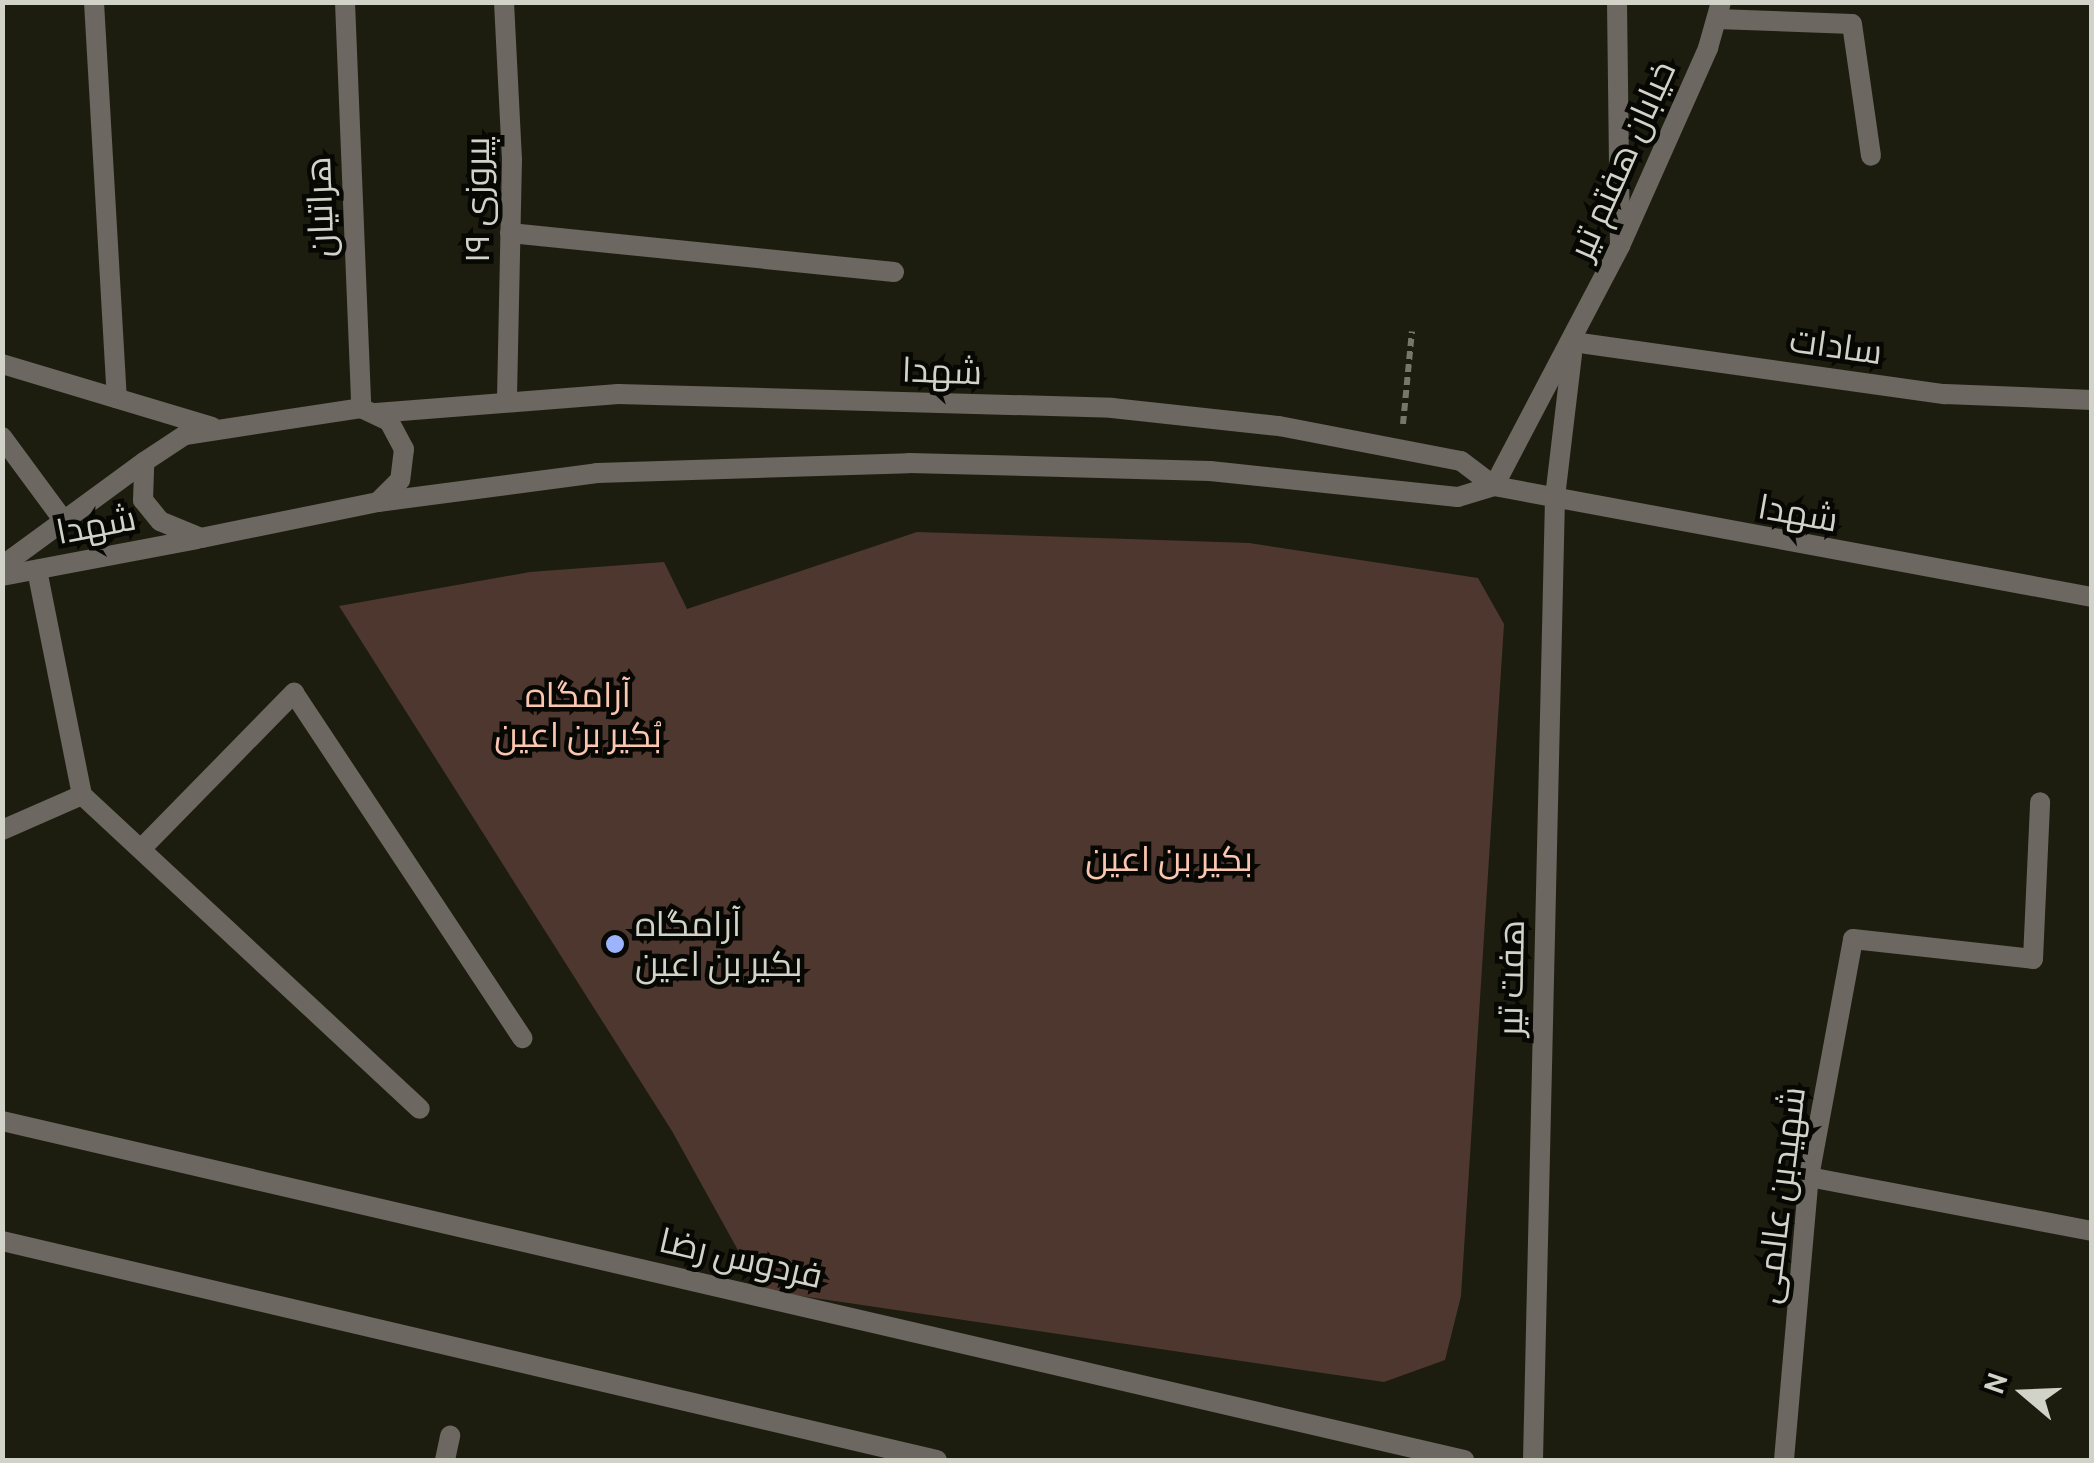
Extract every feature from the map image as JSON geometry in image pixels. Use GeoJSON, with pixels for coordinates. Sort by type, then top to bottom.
{"type":"FeatureCollection","features":[{"type":"Feature","properties":{"kind":"street"},"geometry":{"type":"LineString","coordinates":[[94,2],[117,398]]}},
{"type":"Feature","properties":{"kind":"street","name":"هراتیان"},"geometry":{"type":"LineString","coordinates":[[345,2],[369,411]]}},
{"type":"Feature","properties":{"kind":"street","name":"پیروزی ۱۹"},"geometry":{"type":"LineString","coordinates":[[504,2],[510,233],[507,398]]}},
{"type":"Feature","properties":{"kind":"street"},"geometry":{"type":"LineString","coordinates":[[1617,2],[1620,246]]}},
{"type":"Feature","properties":{"kind":"street"},"geometry":{"type":"LineString","coordinates":[[1719,10],[1852,24],[1872,156]]}},
{"type":"Feature","properties":{"kind":"street","name":"خیابان هفتم تیر"},"geometry":{"type":"LineString","coordinates":[[1494,486],[1573,342],[1620,246],[1719,10]]}},
{"type":"Feature","properties":{"kind":"street"},"geometry":{"type":"LineString","coordinates":[[510,233],[894,272]]}},
{"type":"Feature","properties":{"kind":"street","name":"سادات"},"geometry":{"type":"LineString","coordinates":[[1573,342],[1945,394],[2092,400]]}},
{"type":"Feature","properties":{"kind":"street","name":"هفت تیر"},"geometry":{"type":"LineString","coordinates":[[1533,1460],[1555,497],[1573,342]]}},
{"type":"Feature","properties":{"kind":"street"},"geometry":{"type":"LineString","coordinates":[[2,364],[212,427]]}},
{"type":"Feature","properties":{"kind":"street","name":"شهدا"},"geometry":{"type":"LineString","coordinates":[[2,566],[144,462],[212,427],[507,398],[636,394],[1112,408],[1279,426],[1460,461],[1494,486]]}},
{"type":"Feature","properties":{"kind":"street"},"geometry":{"type":"LineString","coordinates":[[369,411],[399,434],[405,465],[400,480],[378,502]]}},
{"type":"Feature","properties":{"kind":"street"},"geometry":{"type":"LineString","coordinates":[[2,437],[64,521]]}},
{"type":"Feature","properties":{"kind":"street"},"geometry":{"type":"LineString","coordinates":[[144,462],[140,486],[149,510],[172,529],[201,538]]}},
{"type":"Feature","properties":{"kind":"street","name":"شهدا"},"geometry":{"type":"LineString","coordinates":[[2,576],[378,502],[597,473],[890,463],[1210,471],[1458,496],[1494,486],[2092,597]]}},
{"type":"Feature","properties":{"kind":"street"},"geometry":{"type":"LineString","coordinates":[[37,570],[82,795],[420,1110]]}},
{"type":"Feature","properties":{"kind":"street"},"geometry":{"type":"LineString","coordinates":[[140,849],[294,694],[522,1038]]}},
{"type":"Feature","properties":{"kind":"street"},"geometry":{"type":"LineString","coordinates":[[2,830],[82,795]]}},
{"type":"Feature","properties":{"kind":"street","name":"شهیدبن عالمی"},"geometry":{"type":"LineString","coordinates":[[1784,1460],[1809,1178],[1853,938],[2033,959],[2040,802]]}},
{"type":"Feature","properties":{"kind":"street","name":"فردوس رضا"},"geometry":{"type":"LineString","coordinates":[[2,1121],[1464,1460]]}},
{"type":"Feature","properties":{"kind":"street"},"geometry":{"type":"LineString","coordinates":[[1809,1178],[2092,1231]]}},
{"type":"Feature","properties":{"kind":"street"},"geometry":{"type":"LineString","coordinates":[[2,1241],[938,1460]]}},
{"type":"Feature","properties":{"kind":"street"},"geometry":{"type":"LineString","coordinates":[[444,1460],[450,1436]]}},
{"type":"Feature","properties":{"kind":"path"},"geometry":{"type":"LineString","coordinates":[[1401,449],[1412,331]]}},
{"type":"Feature","properties":{"kind":"green space","name":"بکیر بن اعین"},"geometry":{"type":"Polygon","coordinates":[[[917,532],[1249,543],[1478,578],[1504,624],[1461,1296],[1445,1360],[1384,1382],[760,1290],[672,1131],[339,606],[530,572],[664,562],[687,609],[917,532]]]}},
{"type":"Feature","properties":{"kind":"place","name":"آرامگاه بکیر بن اعین"},"geometry":{"type":"Point","coordinates":[615,944]}},
{"type":"Feature","properties":{"kind":"park label","name":"آرامگاه بُکیر بن اعین"},"geometry":{"type":"Point","coordinates":[578,715]}}]}
